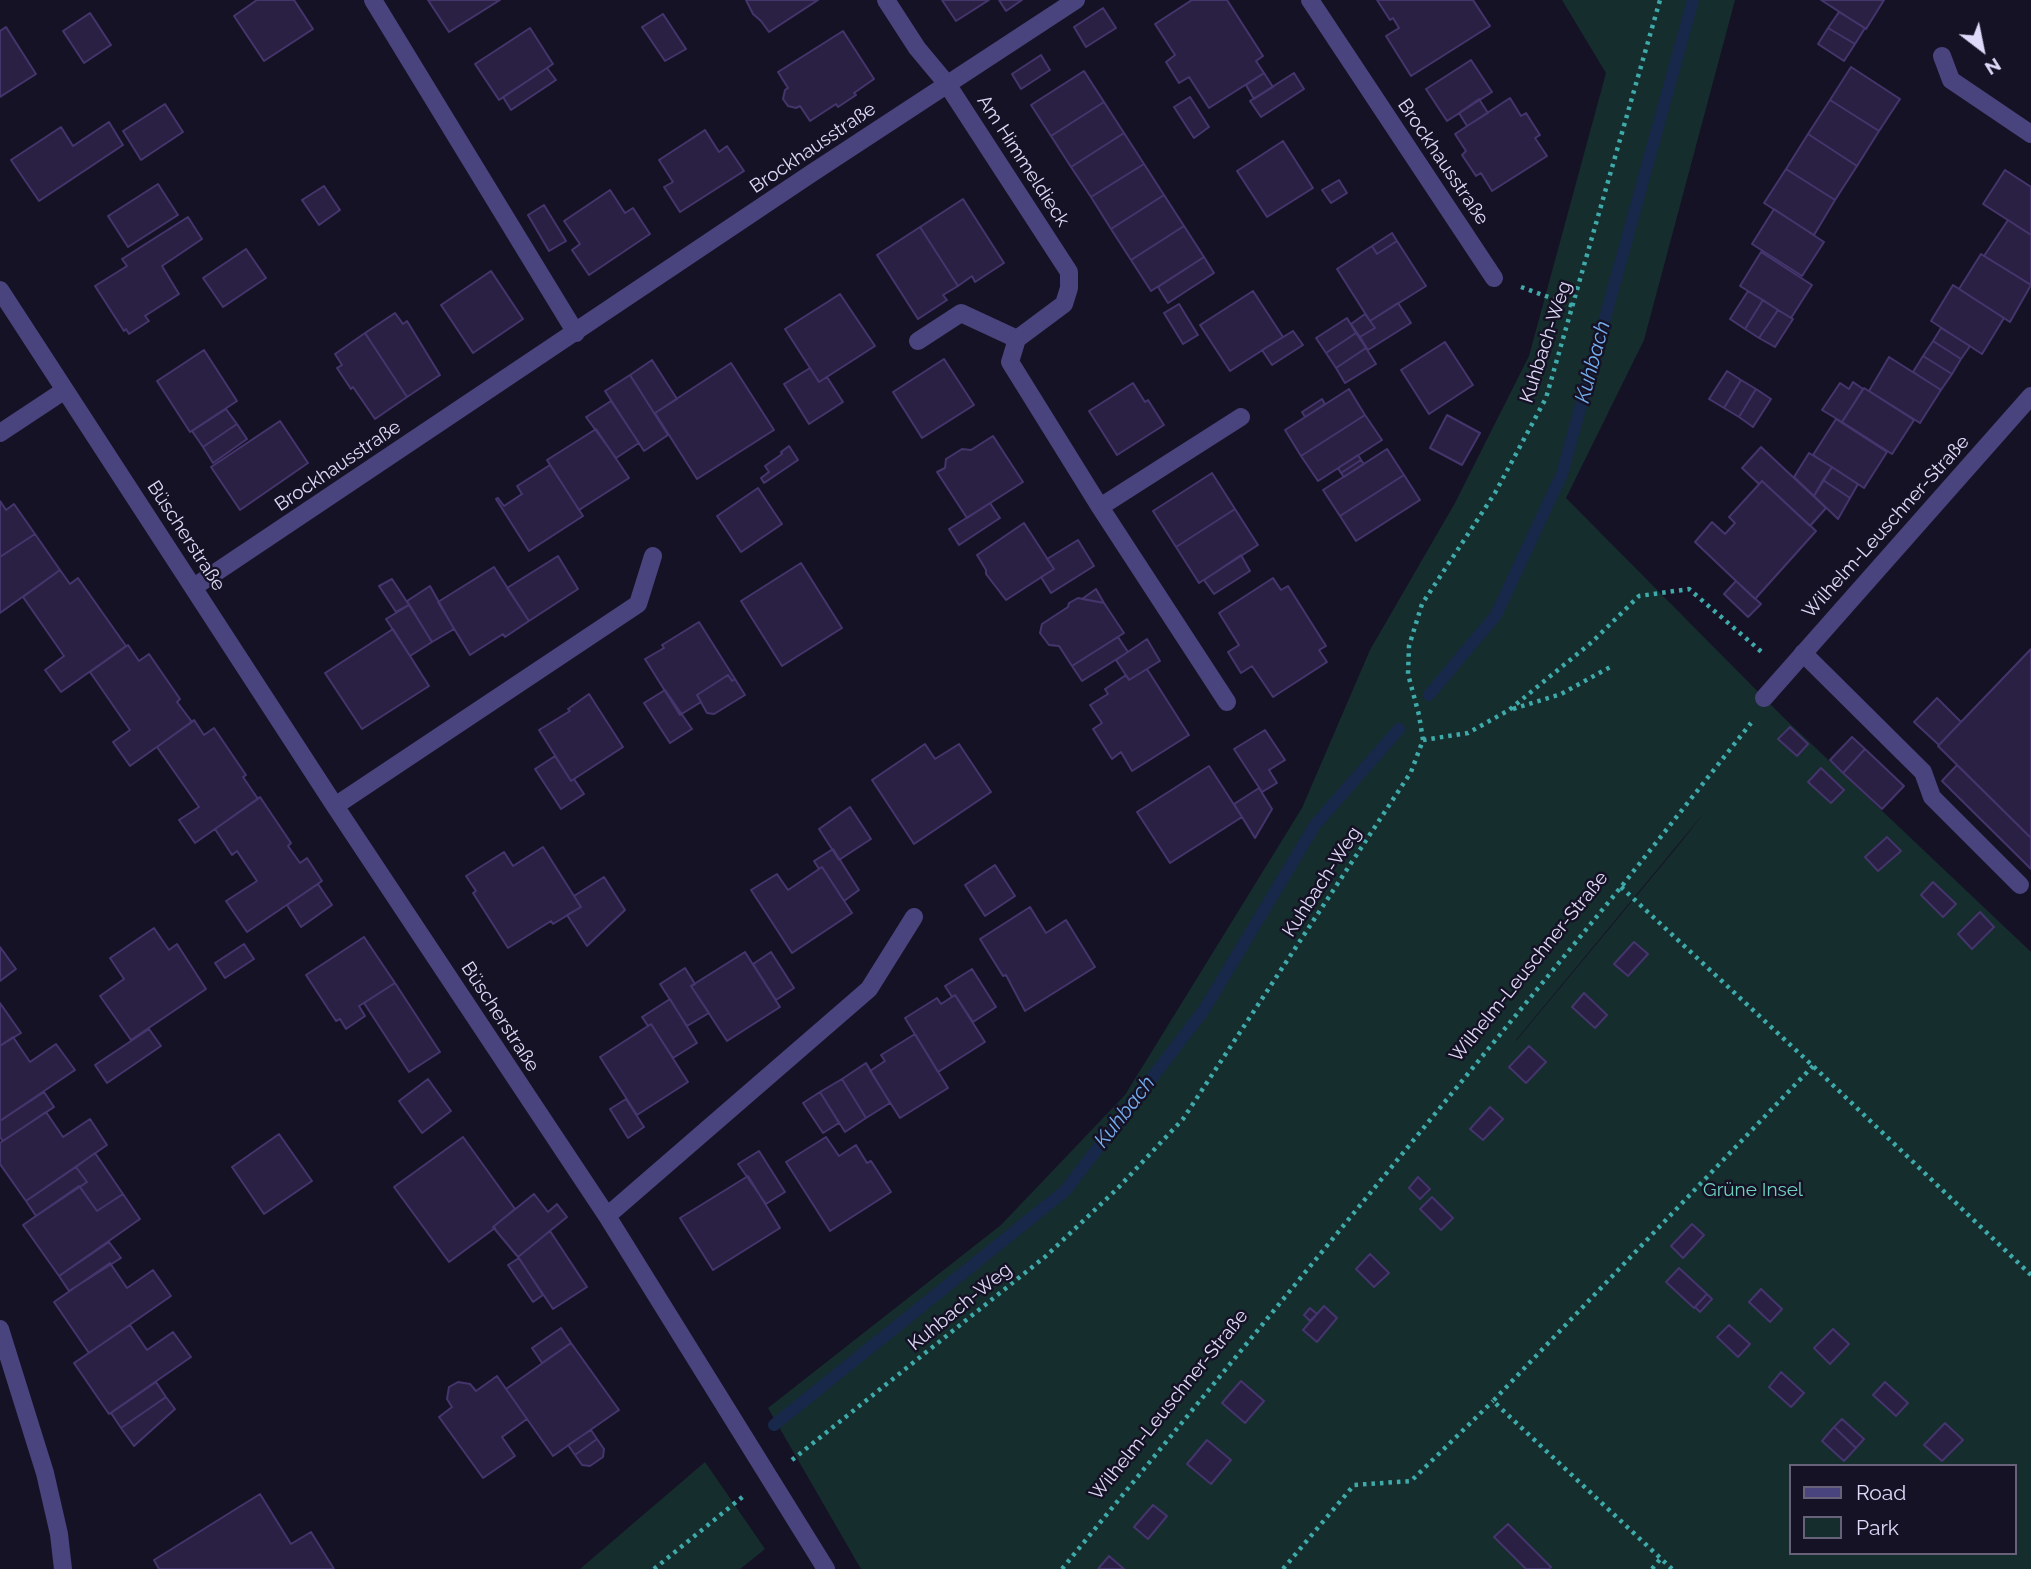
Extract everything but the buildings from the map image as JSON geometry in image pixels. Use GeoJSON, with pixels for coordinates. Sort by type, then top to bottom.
{"type":"FeatureCollection","features":[{"type":"Feature","properties":{"kind":"street"},"geometry":{"type":"LineString","coordinates":[[373,0],[576,333]]}},
{"type":"Feature","properties":{"kind":"street","name":"Am Himmeldieck"},"geometry":{"type":"LineString","coordinates":[[886,0],[917,48],[947,84],[1069,272],[1069,288],[1064,304],[1017,339]]}},
{"type":"Feature","properties":{"kind":"street","name":"Brockhausstraße"},"geometry":{"type":"LineString","coordinates":[[194,587],[1076,0]]}},
{"type":"Feature","properties":{"kind":"street","name":"Brockhausstraße"},"geometry":{"type":"LineString","coordinates":[[1310,0],[1494,278]]}},
{"type":"Feature","properties":{"kind":"street"},"geometry":{"type":"LineString","coordinates":[[1942,56],[1951,80],[2031,134]]}},
{"type":"Feature","properties":{"kind":"street","name":"Büscherstraße"},"geometry":{"type":"LineString","coordinates":[[0,290],[335,806],[607,1216],[826,1569]]}},
{"type":"Feature","properties":{"kind":"street"},"geometry":{"type":"LineString","coordinates":[[918,341],[961,313],[1017,339],[1010,362],[1100,507],[1227,702]]}},
{"type":"Feature","properties":{"kind":"street"},"geometry":{"type":"LineString","coordinates":[[0,433],[65,390]]}},
{"type":"Feature","properties":{"kind":"street","name":"Wilhelm-Leuschner-Straße"},"geometry":{"type":"LineString","coordinates":[[1764,698],[2031,396]]}},
{"type":"Feature","properties":{"kind":"street"},"geometry":{"type":"LineString","coordinates":[[1100,507],[1241,417]]}},
{"type":"Feature","properties":{"kind":"street"},"geometry":{"type":"LineString","coordinates":[[335,806],[638,604],[653,556]]}},
{"type":"Feature","properties":{"kind":"street"},"geometry":{"type":"LineString","coordinates":[[1803,653],[1923,772],[1931,797],[2020,885]]}},
{"type":"Feature","properties":{"kind":"street"},"geometry":{"type":"LineString","coordinates":[[607,1216],[869,989],[914,917]]}},
{"type":"Feature","properties":{"kind":"street"},"geometry":{"type":"LineString","coordinates":[[0,1329],[45,1473],[59,1534],[63,1569]]}},
{"type":"Feature","properties":{"kind":"path","name":"Kuhbach-Weg"},"geometry":{"type":"LineString","coordinates":[[654,1569],[738,1499],[770,1478],[1046,1256],[1118,1189],[1182,1119],[1411,772],[1423,740],[1408,674],[1409,646],[1422,604],[1495,493],[1546,398],[1660,0]]}},
{"type":"Feature","properties":{"kind":"path"},"geometry":{"type":"LineString","coordinates":[[1494,278],[1573,306]]}},
{"type":"Feature","properties":{"kind":"path"},"geometry":{"type":"LineString","coordinates":[[1423,740],[1468,733],[1508,710],[1592,642],[1639,596],[1689,589],[1785,672]]}},
{"type":"Feature","properties":{"kind":"path"},"geometry":{"type":"LineString","coordinates":[[1508,710],[1560,694],[1612,666]]}},
{"type":"Feature","properties":{"kind":"path","name":"Wilhelm-Leuschner-Straße"},"geometry":{"type":"LineString","coordinates":[[1062,1569],[1621,887],[1751,723],[1764,698]]}},
{"type":"Feature","properties":{"kind":"path"},"geometry":{"type":"LineString","coordinates":[[1621,887],[2031,1275]]}},
{"type":"Feature","properties":{"kind":"path"},"geometry":{"type":"LineString","coordinates":[[1283,1569],[1354,1485],[1411,1481],[1493,1401],[1813,1066]]}},
{"type":"Feature","properties":{"kind":"path"},"geometry":{"type":"LineString","coordinates":[[1493,1401],[1672,1569]]}},
{"type":"Feature","properties":{"kind":"path"},"geometry":{"type":"LineString","coordinates":[[1651,1569],[1661,1558]]}},
{"type":"Feature","properties":{"kind":"green space","name":"Grüne Insel"},"geometry":{"type":"Polygon","coordinates":[[[1562,0],[1735,0],[1644,340],[1566,498],[1783,717],[2031,952],[2031,1569],[861,1569],[768,1408],[1001,1225],[1125,1095],[1302,808],[1370,650],[1455,503],[1529,356],[1606,73],[1562,0]],[[1704,813],[1516,1041],[1682,841],[1704,813]]]}},
{"type":"Feature","properties":{"kind":"green space"},"geometry":{"type":"Polygon","coordinates":[[[705,1462],[765,1549],[740,1569],[580,1569],[705,1462]]]}},
{"type":"Feature","properties":{"kind":"waterway","name":"Kuhbach"},"geometry":{"type":"LineString","coordinates":[[1429,695],[1496,615],[1562,474],[1693,0]]}},
{"type":"Feature","properties":{"kind":"waterway","name":"Kuhbach"},"geometry":{"type":"LineString","coordinates":[[774,1425],[1065,1191],[1204,1010],[1315,825],[1399,729]]}}]}
